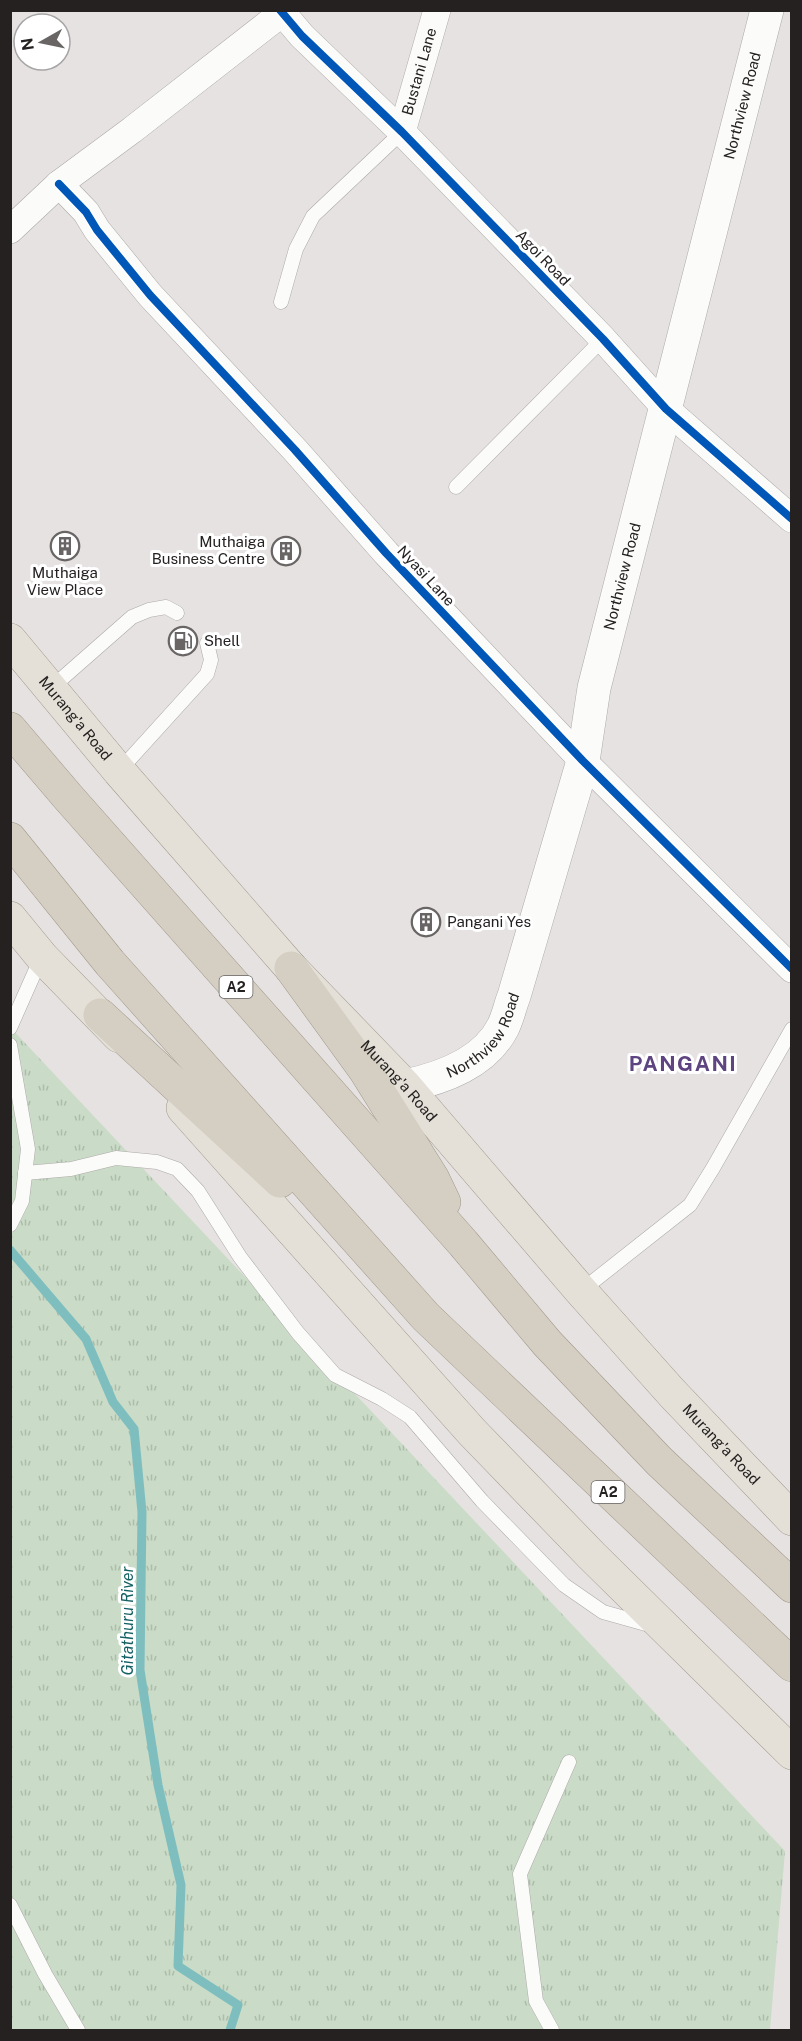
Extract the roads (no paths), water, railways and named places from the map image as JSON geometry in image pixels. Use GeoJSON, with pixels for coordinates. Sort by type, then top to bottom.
{"type":"FeatureCollection","features":[{"type":"Feature","properties":{"kind":"highway","name":"A2"},"geometry":{"type":"LineString","coordinates":[[10,729],[463,1243],[547,1342],[659,1461],[792,1586]]}},
{"type":"Feature","properties":{"kind":"highway","name":"A2"},"geometry":{"type":"LineString","coordinates":[[10,839],[110,963],[426,1317],[792,1665]]}},
{"type":"Feature","properties":{"kind":"highway"},"geometry":{"type":"LineString","coordinates":[[291,968],[365,1070],[433,1179],[463,1243]]}},
{"type":"Feature","properties":{"kind":"highway"},"geometry":{"type":"LineString","coordinates":[[100,1015],[426,1317]]}},
{"type":"Feature","properties":{"kind":"main road","name":"Northview Road"},"geometry":{"type":"LineString","coordinates":[[405,1086],[432,1080],[468,1063],[487,1050],[503,1027],[582,761],[594,688],[767,10]]}},
{"type":"Feature","properties":{"kind":"main road","name":"Murang'a Road"},"geometry":{"type":"LineString","coordinates":[[10,640],[119,771],[291,968],[405,1086],[672,1393],[789,1510]]}},
{"type":"Feature","properties":{"kind":"main road"},"geometry":{"type":"LineString","coordinates":[[10,918],[42,957],[100,1015],[472,1432],[666,1630],[792,1753]]}},
{"type":"Feature","properties":{"kind":"street","name":"Bustani Lane"},"geometry":{"type":"LineString","coordinates":[[402,132],[437,10]]}},
{"type":"Feature","properties":{"kind":"street","name":"Agoi Road"},"geometry":{"type":"LineString","coordinates":[[281,12],[302,36],[402,132],[603,339],[666,409],[787,508]]}},
{"type":"Feature","properties":{"kind":"street"},"geometry":{"type":"LineString","coordinates":[[10,230],[59,184],[132,130],[281,12]]}},
{"type":"Feature","properties":{"kind":"street","name":"Nyasi Lane"},"geometry":{"type":"LineString","coordinates":[[59,184],[86,212],[97,230],[150,295],[295,450],[386,553],[582,761],[792,969]]}},
{"type":"Feature","properties":{"kind":"lane"},"geometry":{"type":"LineString","coordinates":[[281,302],[296,249],[313,216],[402,132]]}},
{"type":"Feature","properties":{"kind":"lane"},"geometry":{"type":"LineString","coordinates":[[456,487],[603,339]]}},
{"type":"Feature","properties":{"kind":"lane"},"geometry":{"type":"LineString","coordinates":[[50,689],[132,617],[149,610],[166,607],[177,613]]}},
{"type":"Feature","properties":{"kind":"lane"},"geometry":{"type":"LineString","coordinates":[[119,771],[207,674],[211,660],[207,643]]}},
{"type":"Feature","properties":{"kind":"lane"},"geometry":{"type":"LineString","coordinates":[[10,1028],[42,957]]}},
{"type":"Feature","properties":{"kind":"lane"},"geometry":{"type":"LineString","coordinates":[[581,1291],[690,1204],[792,1029]]}},
{"type":"Feature","properties":{"kind":"lane"},"geometry":{"type":"LineString","coordinates":[[10,1045],[28,1149],[22,1201],[10,1225]]}},
{"type":"Feature","properties":{"kind":"lane"},"geometry":{"type":"LineString","coordinates":[[25,1173],[71,1169],[116,1158],[157,1162],[177,1169],[198,1191],[240,1257],[298,1333],[334,1375],[382,1399],[410,1417],[482,1502],[564,1586],[603,1612],[666,1630]]}},
{"type":"Feature","properties":{"kind":"lane"},"geometry":{"type":"LineString","coordinates":[[552,2031],[536,2001],[520,1874],[569,1762]]}},
{"type":"Feature","properties":{"kind":"lane"},"geometry":{"type":"LineString","coordinates":[[10,1905],[45,1974],[78,2031]]}},
{"type":"Feature","properties":{"kind":"waterway","name":"Gitathuru River"},"geometry":{"type":"LineString","coordinates":[[10,1250],[86,1339],[113,1402],[134,1429],[142,1512],[140,1670],[158,1785],[181,1885],[178,1966],[238,2005],[230,2030]]}},
{"type":"Feature","properties":{"kind":"place","name":"Muthaiga View Place"},"geometry":{"type":"Point","coordinates":[65,546]}},
{"type":"Feature","properties":{"kind":"place","name":"Muthaiga Business Centre"},"geometry":{"type":"Point","coordinates":[286,551]}},
{"type":"Feature","properties":{"kind":"place","name":"Shell"},"geometry":{"type":"Point","coordinates":[183,641]}},
{"type":"Feature","properties":{"kind":"place","name":"Pangani Yes"},"geometry":{"type":"Point","coordinates":[426,922]}},
{"type":"Feature","properties":{"kind":"district","name":"PANGANI"},"geometry":{"type":"Point","coordinates":[683,1064]}}]}
